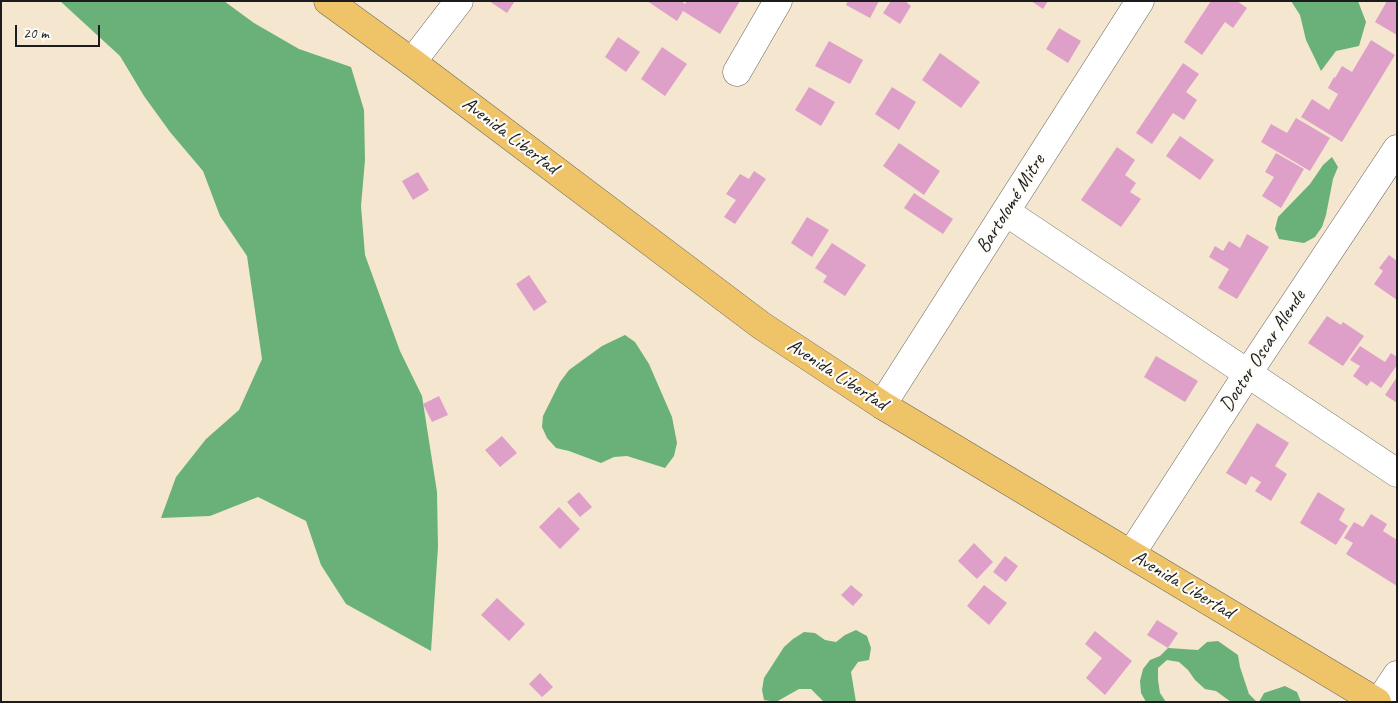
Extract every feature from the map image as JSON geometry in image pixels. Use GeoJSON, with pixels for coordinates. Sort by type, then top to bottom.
{"type":"FeatureCollection","features":[{"type":"Feature","properties":{"kind":"main road","name":"Avenida Libertad"},"geometry":{"type":"LineString","coordinates":[[328,1],[412,62],[762,326],[882,405],[1378,702]]}},
{"type":"Feature","properties":{"kind":"street"},"geometry":{"type":"LineString","coordinates":[[412,62],[460,1]]}},
{"type":"Feature","properties":{"kind":"street"},"geometry":{"type":"LineString","coordinates":[[737,72],[778,1]]}},
{"type":"Feature","properties":{"kind":"street","name":"Bartolomé Mitre"},"geometry":{"type":"LineString","coordinates":[[882,405],[1140,1]]}},
{"type":"Feature","properties":{"kind":"street","name":"Doctor Oscar Alende"},"geometry":{"type":"LineString","coordinates":[[1131,554],[1397,149]]}},
{"type":"Feature","properties":{"kind":"street"},"geometry":{"type":"LineString","coordinates":[[1006,212],[1397,473]]}},
{"type":"Feature","properties":{"kind":"street"},"geometry":{"type":"LineString","coordinates":[[1378,702],[1397,675]]}},
{"type":"Feature","properties":{"kind":"green space"},"geometry":{"type":"Polygon","coordinates":[[[60,1],[224,1],[254,23],[299,49],[351,67],[364,110],[365,160],[361,206],[365,255],[400,351],[422,396],[437,492],[438,547],[431,651],[346,604],[321,565],[306,521],[258,497],[210,516],[161,518],[176,477],[206,439],[239,410],[262,359],[247,256],[220,216],[203,171],[170,132],[144,96],[120,56],[60,1]]]}},
{"type":"Feature","properties":{"kind":"green space"},"geometry":{"type":"Polygon","coordinates":[[[1291,1],[1358,1],[1366,22],[1359,46],[1336,51],[1321,71],[1306,40],[1300,15],[1291,1]]]}},
{"type":"Feature","properties":{"kind":"green space"},"geometry":{"type":"Polygon","coordinates":[[[1332,157],[1338,167],[1333,179],[1322,227],[1315,237],[1304,243],[1279,239],[1275,229],[1278,217],[1310,184],[1323,165],[1332,157]]]}},
{"type":"Feature","properties":{"kind":"green space"},"geometry":{"type":"Polygon","coordinates":[[[625,335],[635,342],[649,364],[672,417],[677,443],[674,456],[665,468],[627,456],[614,457],[601,463],[556,448],[547,438],[542,427],[543,416],[560,382],[569,370],[602,346],[625,335]]]}},
{"type":"Feature","properties":{"kind":"green space"},"geometry":{"type":"Polygon","coordinates":[[[856,630],[867,636],[871,648],[869,660],[858,662],[851,672],[856,702],[824,702],[811,689],[799,689],[776,702],[764,700],[762,690],[764,678],[784,647],[793,639],[804,632],[815,633],[825,640],[836,642],[856,630]]]}},
{"type":"Feature","properties":{"kind":"green space"},"geometry":{"type":"Polygon","coordinates":[[[1218,641],[1238,655],[1249,694],[1257,702],[1231,702],[1216,691],[1205,689],[1179,662],[1167,660],[1158,668],[1160,693],[1166,702],[1146,702],[1141,693],[1140,681],[1143,669],[1150,660],[1160,656],[1168,648],[1198,650],[1207,642],[1218,641]]]}},
{"type":"Feature","properties":{"kind":"green space"},"geometry":{"type":"Polygon","coordinates":[[[1285,686],[1297,692],[1301,702],[1259,702],[1264,693],[1285,686]]]}},
{"type":"Feature","properties":{"kind":"building"},"geometry":{"type":"Polygon","coordinates":[[[489,1],[515,1],[507,13],[489,1]]]}},
{"type":"Feature","properties":{"kind":"building"},"geometry":{"type":"Polygon","coordinates":[[[647,1],[681,1],[685,4],[687,1],[740,1],[720,34],[683,11],[677,21],[647,1]]]}},
{"type":"Feature","properties":{"kind":"building"},"geometry":{"type":"Polygon","coordinates":[[[848,1],[879,1],[870,18],[846,5],[848,1]]]}},
{"type":"Feature","properties":{"kind":"building"},"geometry":{"type":"Polygon","coordinates":[[[891,1],[905,1],[911,6],[900,24],[883,13],[891,1]]]}},
{"type":"Feature","properties":{"kind":"building"},"geometry":{"type":"Polygon","coordinates":[[[1031,1],[1048,1],[1043,9],[1031,1]]]}},
{"type":"Feature","properties":{"kind":"building"},"geometry":{"type":"Polygon","coordinates":[[[1211,1],[1237,1],[1247,8],[1233,28],[1225,22],[1202,55],[1184,42],[1211,1]]]}},
{"type":"Feature","properties":{"kind":"building"},"geometry":{"type":"Polygon","coordinates":[[[1387,1],[1397,1],[1397,35],[1375,22],[1387,1]]]}},
{"type":"Feature","properties":{"kind":"building"},"geometry":{"type":"Polygon","coordinates":[[[1059,28],[1081,41],[1068,63],[1046,49],[1059,28]]]}},
{"type":"Feature","properties":{"kind":"building"},"geometry":{"type":"Polygon","coordinates":[[[618,37],[640,52],[626,72],[605,57],[618,37]]]}},
{"type":"Feature","properties":{"kind":"building"},"geometry":{"type":"Polygon","coordinates":[[[1371,40],[1395,55],[1342,142],[1301,117],[1312,99],[1329,110],[1338,94],[1328,88],[1334,77],[1342,66],[1352,72],[1371,40]]]}},
{"type":"Feature","properties":{"kind":"building"},"geometry":{"type":"Polygon","coordinates":[[[829,41],[863,60],[850,84],[815,66],[829,41]]]}},
{"type":"Feature","properties":{"kind":"building"},"geometry":{"type":"Polygon","coordinates":[[[662,47],[687,64],[665,96],[641,79],[662,47]]]}},
{"type":"Feature","properties":{"kind":"building"},"geometry":{"type":"Polygon","coordinates":[[[940,53],[980,82],[961,108],[922,80],[940,53]]]}},
{"type":"Feature","properties":{"kind":"building"},"geometry":{"type":"Polygon","coordinates":[[[1183,63],[1199,74],[1186,92],[1197,100],[1184,120],[1173,113],[1152,144],[1136,133],[1183,63]]]}},
{"type":"Feature","properties":{"kind":"building"},"geometry":{"type":"Polygon","coordinates":[[[809,87],[835,102],[821,126],[795,110],[809,87]]]}},
{"type":"Feature","properties":{"kind":"building"},"geometry":{"type":"Polygon","coordinates":[[[892,87],[916,102],[899,130],[875,114],[892,87]]]}},
{"type":"Feature","properties":{"kind":"building"},"geometry":{"type":"Polygon","coordinates":[[[1296,118],[1330,138],[1310,171],[1261,142],[1271,124],[1287,133],[1296,118]]]}},
{"type":"Feature","properties":{"kind":"building"},"geometry":{"type":"Polygon","coordinates":[[[1180,136],[1214,160],[1200,180],[1166,156],[1180,136]]]}},
{"type":"Feature","properties":{"kind":"building"},"geometry":{"type":"Polygon","coordinates":[[[899,143],[940,171],[924,195],[883,166],[899,143]]]}},
{"type":"Feature","properties":{"kind":"building"},"geometry":{"type":"Polygon","coordinates":[[[1117,147],[1135,160],[1125,175],[1136,183],[1130,192],[1141,199],[1121,227],[1081,200],[1117,147]]]}},
{"type":"Feature","properties":{"kind":"building"},"geometry":{"type":"Polygon","coordinates":[[[1276,153],[1304,169],[1281,208],[1262,196],[1274,177],[1265,172],[1276,153]]]}},
{"type":"Feature","properties":{"kind":"building"},"geometry":{"type":"Polygon","coordinates":[[[754,171],[766,179],[735,224],[724,217],[736,200],[726,194],[740,174],[749,179],[754,171]]]}},
{"type":"Feature","properties":{"kind":"building"},"geometry":{"type":"Polygon","coordinates":[[[418,172],[429,190],[413,200],[402,181],[418,172]]]}},
{"type":"Feature","properties":{"kind":"building"},"geometry":{"type":"Polygon","coordinates":[[[914,193],[953,219],[943,234],[904,208],[914,193]]]}},
{"type":"Feature","properties":{"kind":"building"},"geometry":{"type":"Polygon","coordinates":[[[807,217],[829,230],[812,257],[791,243],[807,217]]]}},
{"type":"Feature","properties":{"kind":"building"},"geometry":{"type":"Polygon","coordinates":[[[1247,234],[1269,247],[1237,299],[1218,288],[1229,269],[1209,257],[1215,246],[1223,251],[1229,241],[1240,248],[1247,234]]]}},
{"type":"Feature","properties":{"kind":"building"},"geometry":{"type":"Polygon","coordinates":[[[832,243],[866,265],[845,296],[823,282],[827,276],[815,268],[832,243]]]}},
{"type":"Feature","properties":{"kind":"building"},"geometry":{"type":"Polygon","coordinates":[[[1389,255],[1397,261],[1397,300],[1374,284],[1383,271],[1379,268],[1389,255]]]}},
{"type":"Feature","properties":{"kind":"building"},"geometry":{"type":"Polygon","coordinates":[[[529,275],[547,302],[534,311],[516,284],[529,275]]]}},
{"type":"Feature","properties":{"kind":"building"},"geometry":{"type":"Polygon","coordinates":[[[1327,316],[1341,325],[1343,322],[1364,336],[1343,366],[1308,343],[1327,316]]]}},
{"type":"Feature","properties":{"kind":"building"},"geometry":{"type":"Polygon","coordinates":[[[1360,346],[1385,362],[1391,353],[1397,357],[1397,365],[1381,388],[1371,381],[1367,386],[1353,376],[1360,366],[1350,360],[1360,346]]]}},
{"type":"Feature","properties":{"kind":"building"},"geometry":{"type":"Polygon","coordinates":[[[1156,356],[1198,381],[1185,402],[1144,377],[1156,356]]]}},
{"type":"Feature","properties":{"kind":"building"},"geometry":{"type":"Polygon","coordinates":[[[1397,377],[1397,403],[1385,395],[1397,377]]]}},
{"type":"Feature","properties":{"kind":"building"},"geometry":{"type":"Polygon","coordinates":[[[439,396],[448,415],[432,422],[423,404],[439,396]]]}},
{"type":"Feature","properties":{"kind":"building"},"geometry":{"type":"Polygon","coordinates":[[[1257,423],[1289,443],[1275,466],[1287,474],[1271,501],[1255,491],[1261,482],[1251,476],[1246,485],[1226,473],[1257,423]]]}},
{"type":"Feature","properties":{"kind":"building"},"geometry":{"type":"Polygon","coordinates":[[[502,436],[517,453],[500,467],[485,450],[502,436]]]}},
{"type":"Feature","properties":{"kind":"building"},"geometry":{"type":"Polygon","coordinates":[[[579,492],[592,507],[580,517],[567,502],[579,492]]]}},
{"type":"Feature","properties":{"kind":"building"},"geometry":{"type":"Polygon","coordinates":[[[1318,492],[1345,509],[1339,520],[1348,526],[1336,545],[1300,523],[1318,492]]]}},
{"type":"Feature","properties":{"kind":"building"},"geometry":{"type":"Polygon","coordinates":[[[559,507],[580,529],[560,549],[539,527],[559,507]]]}},
{"type":"Feature","properties":{"kind":"building"},"geometry":{"type":"Polygon","coordinates":[[[1371,514],[1387,524],[1383,531],[1397,540],[1397,586],[1346,554],[1353,543],[1344,538],[1354,522],[1363,527],[1371,514]]]}},
{"type":"Feature","properties":{"kind":"building"},"geometry":{"type":"Polygon","coordinates":[[[974,543],[993,562],[977,579],[958,561],[974,543]]]}},
{"type":"Feature","properties":{"kind":"building"},"geometry":{"type":"Polygon","coordinates":[[[1005,556],[1018,566],[1006,582],[993,572],[1005,556]]]}},
{"type":"Feature","properties":{"kind":"building"},"geometry":{"type":"Polygon","coordinates":[[[851,585],[863,595],[853,606],[841,595],[851,585]]]}},
{"type":"Feature","properties":{"kind":"building"},"geometry":{"type":"Polygon","coordinates":[[[984,585],[1007,603],[989,625],[967,606],[984,585]]]}},
{"type":"Feature","properties":{"kind":"building"},"geometry":{"type":"Polygon","coordinates":[[[497,598],[525,624],[509,641],[481,615],[497,598]]]}},
{"type":"Feature","properties":{"kind":"building"},"geometry":{"type":"Polygon","coordinates":[[[1157,620],[1178,633],[1168,648],[1147,635],[1157,620]]]}},
{"type":"Feature","properties":{"kind":"building"},"geometry":{"type":"Polygon","coordinates":[[[1095,631],[1132,661],[1105,695],[1086,678],[1102,658],[1085,644],[1095,631]]]}},
{"type":"Feature","properties":{"kind":"building"},"geometry":{"type":"Polygon","coordinates":[[[540,673],[553,687],[542,697],[529,684],[540,673]]]}}]}
